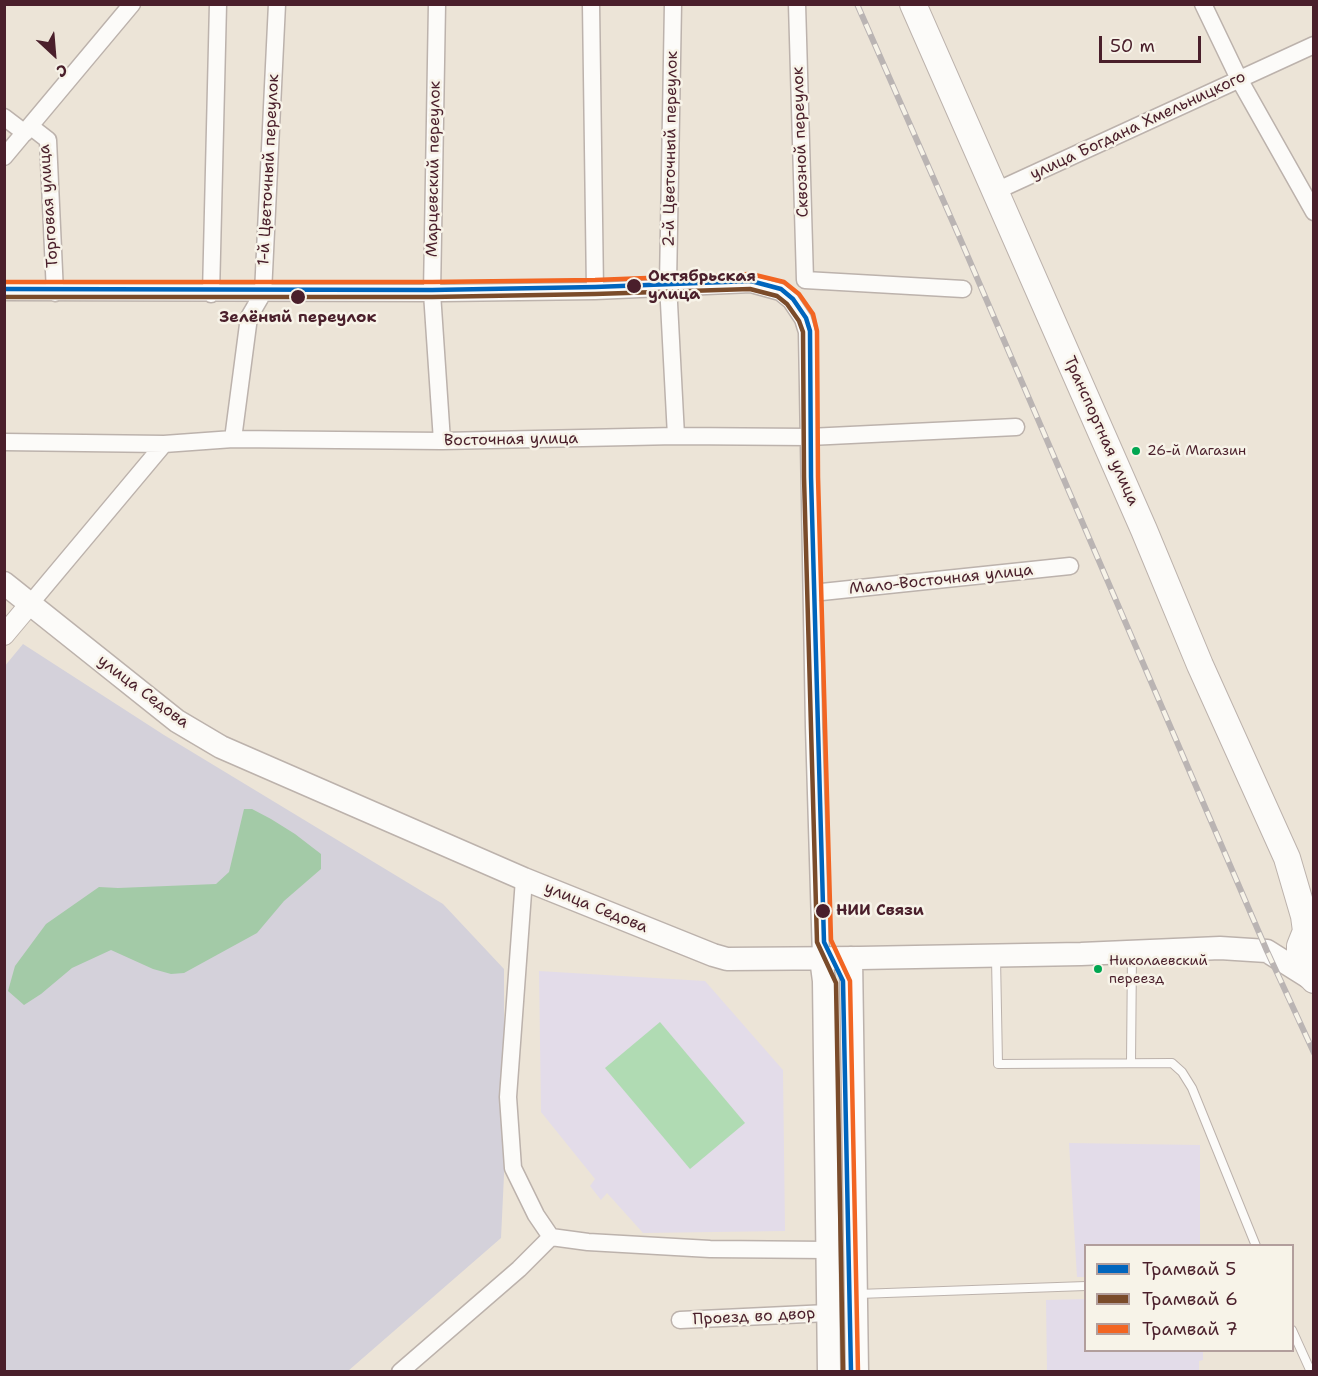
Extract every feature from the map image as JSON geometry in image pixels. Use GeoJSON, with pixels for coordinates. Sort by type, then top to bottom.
{"type":"FeatureCollection","features":[{"type":"Feature","properties":{"kind":"main road","name":"Транспортная улица"},"geometry":{"type":"LineString","coordinates":[[913,4],[1144,530],[1200,665],[1287,858]]}},
{"type":"Feature","properties":{"kind":"main road","name":"улица Седова"},"geometry":{"type":"LineString","coordinates":[[4,583],[177,721],[221,747],[524,879],[713,955],[727,959],[851,958],[1220,948],[1267,951],[1312,979]]}},
{"type":"Feature","properties":{"kind":"main road"},"geometry":{"type":"LineString","coordinates":[[1287,858],[1314,884]]}},
{"type":"Feature","properties":{"kind":"main road"},"geometry":{"type":"LineString","coordinates":[[1287,858],[1304,916],[1310,928]]}},
{"type":"Feature","properties":{"kind":"main road"},"geometry":{"type":"LineString","coordinates":[[1267,951],[1310,928]]}},
{"type":"Feature","properties":{"kind":"main road"},"geometry":{"type":"LineString","coordinates":[[1310,928],[1300,946],[1300,956],[1302,967],[1312,979]]}},
{"type":"Feature","properties":{"kind":"main road"},"geometry":{"type":"LineString","coordinates":[[821,958],[824,981],[829,1371]]}},
{"type":"Feature","properties":{"kind":"main road"},"geometry":{"type":"LineString","coordinates":[[851,958],[857,1371]]}},
{"type":"Feature","properties":{"kind":"street"},"geometry":{"type":"LineString","coordinates":[[4,157],[132,4]]}},
{"type":"Feature","properties":{"kind":"street"},"geometry":{"type":"LineString","coordinates":[[211,294],[218,4]]}},
{"type":"Feature","properties":{"kind":"street","name":"1-й Цветочный переулок"},"geometry":{"type":"LineString","coordinates":[[233,439],[249,317],[263,292],[277,4]]}},
{"type":"Feature","properties":{"kind":"street","name":"Марцевский переулок"},"geometry":{"type":"LineString","coordinates":[[437,4],[432,293],[442,441]]}},
{"type":"Feature","properties":{"kind":"street"},"geometry":{"type":"LineString","coordinates":[[591,4],[595,291]]}},
{"type":"Feature","properties":{"kind":"street","name":"2-й Цветочный переулок"},"geometry":{"type":"LineString","coordinates":[[673,4],[668,287],[676,436]]}},
{"type":"Feature","properties":{"kind":"street","name":"Сквозной переулок"},"geometry":{"type":"LineString","coordinates":[[797,4],[805,280],[963,289]]}},
{"type":"Feature","properties":{"kind":"street"},"geometry":{"type":"LineString","coordinates":[[1203,4],[1239,79],[1314,212]]}},
{"type":"Feature","properties":{"kind":"street","name":"улица Богдана Хмельницкого"},"geometry":{"type":"LineString","coordinates":[[996,191],[1314,45]]}},
{"type":"Feature","properties":{"kind":"street","name":"Торговая улица"},"geometry":{"type":"LineString","coordinates":[[4,117],[48,140],[55,293]]}},
{"type":"Feature","properties":{"kind":"street"},"geometry":{"type":"LineString","coordinates":[[4,292],[432,293],[595,291],[751,284],[780,292],[791,301],[803,319],[807,332],[808,477],[821,958]]}},
{"type":"Feature","properties":{"kind":"street","name":"Восточная улица"},"geometry":{"type":"LineString","coordinates":[[4,442],[164,444],[233,439],[442,441],[676,436],[809,437],[1017,428]]}},
{"type":"Feature","properties":{"kind":"street"},"geometry":{"type":"LineString","coordinates":[[4,635],[164,444]]}},
{"type":"Feature","properties":{"kind":"street","name":"Мало-Восточная улица"},"geometry":{"type":"LineString","coordinates":[[812,593],[1070,566]]}},
{"type":"Feature","properties":{"kind":"street"},"geometry":{"type":"LineString","coordinates":[[524,879],[508,1097],[513,1168],[536,1215],[551,1237],[588,1242],[710,1249],[828,1250]]}},
{"type":"Feature","properties":{"kind":"street"},"geometry":{"type":"LineString","coordinates":[[400,1371],[519,1269],[551,1237]]}},
{"type":"Feature","properties":{"kind":"street","name":"Проезд во двор"},"geometry":{"type":"LineString","coordinates":[[680,1320],[828,1313]]}},
{"type":"Feature","properties":{"kind":"lane"},"geometry":{"type":"LineString","coordinates":[[1131,1063],[1132,952]]}},
{"type":"Feature","properties":{"kind":"lane"},"geometry":{"type":"LineString","coordinates":[[996,955],[998,1064],[1172,1062],[1182,1072],[1192,1088],[1256,1244]]}},
{"type":"Feature","properties":{"kind":"lane"},"geometry":{"type":"LineString","coordinates":[[856,1294],[1084,1286]]}},
{"type":"Feature","properties":{"kind":"lane"},"geometry":{"type":"LineString","coordinates":[[1294,1332],[1311,1371]]}},
{"type":"Feature","properties":{"kind":"shaded area"},"geometry":{"type":"Polygon","coordinates":[[[23,644],[164,735],[443,904],[504,969],[504,1175],[501,1238],[348,1371],[5,1372],[4,667],[23,644]]]}},
{"type":"Feature","properties":{"kind":"shaded area"},"geometry":{"type":"Polygon","coordinates":[[[539,971],[705,981],[783,1070],[785,1231],[643,1233],[607,1193],[601,1200],[590,1186],[595,1179],[541,1112],[539,971]]]}},
{"type":"Feature","properties":{"kind":"shaded area"},"geometry":{"type":"Polygon","coordinates":[[[1069,1143],[1200,1145],[1200,1244],[1084,1244],[1084,1277],[1077,1277],[1069,1143]]]}},
{"type":"Feature","properties":{"kind":"shaded area"},"geometry":{"type":"Polygon","coordinates":[[[1084,1299],[1084,1352],[1203,1352],[1203,1360],[1199,1361],[1199,1371],[1047,1371],[1046,1300],[1084,1299]]]}},
{"type":"Feature","properties":{"kind":"green space"},"geometry":{"type":"Polygon","coordinates":[[[244,809],[252,809],[271,819],[321,854],[321,869],[284,901],[257,933],[184,973],[171,974],[153,969],[111,950],[72,968],[24,1005],[8,991],[15,966],[46,924],[99,887],[216,884],[229,872],[244,809]]]}},
{"type":"Feature","properties":{"kind":"green space"},"geometry":{"type":"Polygon","coordinates":[[[660,1022],[745,1123],[690,1169],[605,1068],[660,1022]]]}},
{"type":"Feature","properties":{"kind":"railway"},"geometry":{"type":"LineString","coordinates":[[857,4],[1267,951],[1314,1053]]}},
{"type":"Feature","properties":{"kind":"tram line","name":"7"},"geometry":{"type":"LineString","coordinates":[[4,282],[432,282],[595,280],[751,274],[784,282],[799,294],[813,314],[817,331],[818,477],[831,940],[850,981],[858,1372]]}},
{"type":"Feature","properties":{"kind":"tram line","name":"5"},"geometry":{"type":"LineString","coordinates":[[4,289],[432,290],[751,281],[781,289],[793,299],[806,318],[810,331],[811,477],[824,942],[843,981],[851,1372]]}},
{"type":"Feature","properties":{"kind":"tram line","name":"6"},"geometry":{"type":"LineString","coordinates":[[4,297],[432,297],[750,289],[777,296],[787,304],[799,321],[803,332],[804,477],[817,942],[836,983],[843,1372]]}},
{"type":"Feature","properties":{"kind":"place","name":"Октябрьская улица"},"geometry":{"type":"Point","coordinates":[634,286]}},
{"type":"Feature","properties":{"kind":"place","name":"Зелёный переулок"},"geometry":{"type":"Point","coordinates":[298,297]}},
{"type":"Feature","properties":{"kind":"place","name":"26-й Магазин"},"geometry":{"type":"Point","coordinates":[1136,451]}},
{"type":"Feature","properties":{"kind":"place","name":"НИИ Связи"},"geometry":{"type":"Point","coordinates":[823,911]}},
{"type":"Feature","properties":{"kind":"place","name":"Николаевский переезд"},"geometry":{"type":"Point","coordinates":[1098,969]}}]}
